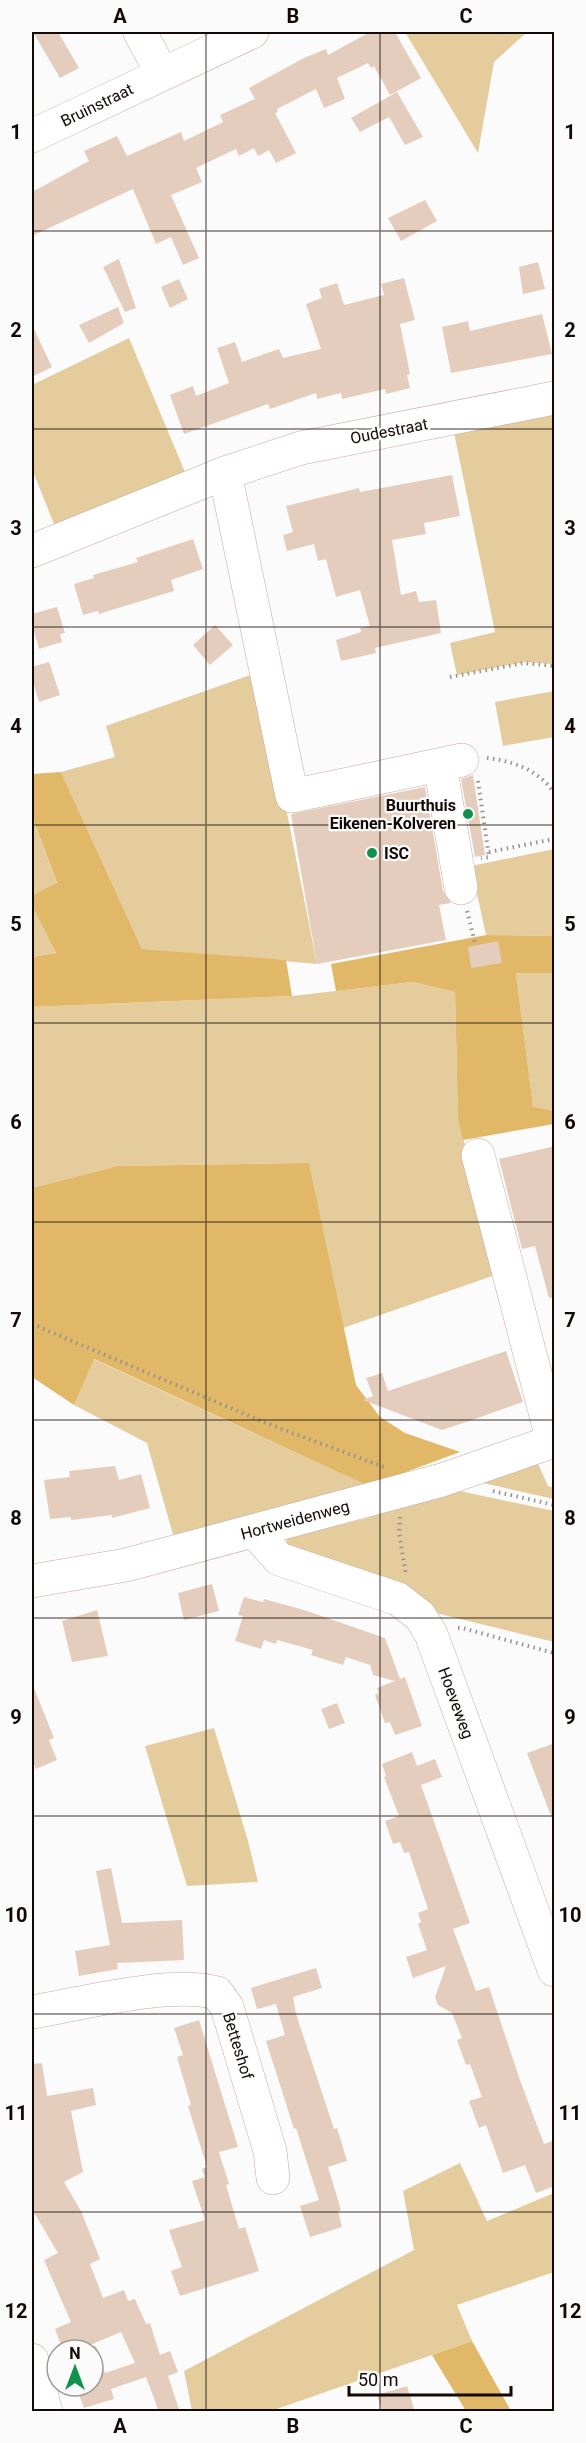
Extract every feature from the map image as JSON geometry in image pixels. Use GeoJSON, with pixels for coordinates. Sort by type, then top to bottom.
{"type":"FeatureCollection","features":[{"type":"Feature","properties":{"kind":"street"},"geometry":{"type":"LineString","coordinates":[[140,32],[162,74]]}},
{"type":"Feature","properties":{"kind":"street","name":"Bruinstraat"},"geometry":{"type":"LineString","coordinates":[[32,136],[252,32]]}},
{"type":"Feature","properties":{"kind":"street","name":"Oudestraat"},"geometry":{"type":"LineString","coordinates":[[32,551],[225,473],[302,448],[555,398]]}},
{"type":"Feature","properties":{"kind":"street"},"geometry":{"type":"LineString","coordinates":[[225,473],[292,795],[459,761],[459,875]]}},
{"type":"Feature","properties":{"kind":"street"},"geometry":{"type":"LineString","coordinates":[[478,1155],[554,1441]]}},
{"type":"Feature","properties":{"kind":"street","name":"Hortweidenweg"},"geometry":{"type":"LineString","coordinates":[[32,1581],[126,1565],[254,1531],[394,1480],[442,1480],[554,1441]]}},
{"type":"Feature","properties":{"kind":"street","name":"Hoeveweg"},"geometry":{"type":"LineString","coordinates":[[254,1531],[279,1559],[398,1599],[420,1616],[431,1634],[555,1970]]}},
{"type":"Feature","properties":{"kind":"street","name":"Betteshof"},"geometry":{"type":"LineString","coordinates":[[32,2012],[145,1992],[200,1988],[217,1993],[227,2007],[270,2151],[273,2178]]}},
{"type":"Feature","properties":{"kind":"street"},"geometry":{"type":"LineString","coordinates":[[32,2360],[46,2412]]}},
{"type":"Feature","properties":{"kind":"path"},"geometry":{"type":"LineString","coordinates":[[450,677],[524,663],[555,666]]}},
{"type":"Feature","properties":{"kind":"path"},"geometry":{"type":"LineString","coordinates":[[459,875],[489,857],[489,852],[459,761],[500,759],[521,766],[538,776],[555,793]]}},
{"type":"Feature","properties":{"kind":"path"},"geometry":{"type":"LineString","coordinates":[[489,852],[555,839]]}},
{"type":"Feature","properties":{"kind":"path"},"geometry":{"type":"LineString","coordinates":[[32,1324],[394,1480],[399,1533],[412,1608]]}},
{"type":"Feature","properties":{"kind":"path"},"geometry":{"type":"LineString","coordinates":[[487,1490],[555,1505]]}},
{"type":"Feature","properties":{"kind":"path"},"geometry":{"type":"LineString","coordinates":[[431,1634],[462,1628],[555,1653]]}},
{"type":"Feature","properties":{"kind":"shaded area"},"geometry":{"type":"Polygon","coordinates":[[[405,32],[527,32],[494,62],[478,153],[405,32]]]}},
{"type":"Feature","properties":{"kind":"shaded area"},"geometry":{"type":"Polygon","coordinates":[[[129,338],[187,477],[56,529],[32,469],[32,378],[34,384],[129,338]]]}},
{"type":"Feature","properties":{"kind":"shaded area"},"geometry":{"type":"Polygon","coordinates":[[[554,410],[554,664],[525,662],[457,675],[450,643],[495,632],[453,428],[554,410]]]}},
{"type":"Feature","properties":{"kind":"shaded area"},"geometry":{"type":"Polygon","coordinates":[[[259,672],[317,964],[142,949],[61,772],[115,757],[106,726],[259,672]]]}},
{"type":"Feature","properties":{"kind":"shaded area"},"geometry":{"type":"Polygon","coordinates":[[[554,691],[554,737],[503,746],[495,702],[554,691]]]}},
{"type":"Feature","properties":{"kind":"shaded area"},"geometry":{"type":"Polygon","coordinates":[[[61,772],[142,949],[286,960],[292,996],[32,1007],[32,957],[56,953],[32,906],[32,895],[57,883],[32,816],[32,774],[61,772]]]}},
{"type":"Feature","properties":{"kind":"shaded area"},"geometry":{"type":"Polygon","coordinates":[[[32,816],[57,884],[32,895],[32,816]]]}},
{"type":"Feature","properties":{"kind":"shaded area"},"geometry":{"type":"Polygon","coordinates":[[[554,849],[554,936],[486,935],[471,866],[554,849]]]}},
{"type":"Feature","properties":{"kind":"shaded area"},"geometry":{"type":"Polygon","coordinates":[[[32,906],[56,953],[32,957],[32,906]]]}},
{"type":"Feature","properties":{"kind":"shaded area"},"geometry":{"type":"Polygon","coordinates":[[[486,935],[554,936],[554,973],[516,973],[533,1107],[554,1111],[554,1124],[463,1140],[458,1120],[455,992],[413,982],[336,991],[331,964],[486,935]]]}},
{"type":"Feature","properties":{"kind":"shaded area"},"geometry":{"type":"Polygon","coordinates":[[[516,973],[554,973],[554,1111],[533,1108],[516,973]]]}},
{"type":"Feature","properties":{"kind":"shaded area"},"geometry":{"type":"Polygon","coordinates":[[[413,982],[455,992],[458,1120],[501,1273],[343,1328],[309,1163],[117,1166],[32,1188],[32,1007],[292,996],[413,982]]]}},
{"type":"Feature","properties":{"kind":"shaded area"},"geometry":{"type":"Polygon","coordinates":[[[309,1163],[356,1385],[380,1417],[405,1433],[460,1452],[368,1486],[94,1359],[74,1405],[32,1377],[32,1188],[117,1166],[309,1163]]]}},
{"type":"Feature","properties":{"kind":"shaded area"},"geometry":{"type":"Polygon","coordinates":[[[93,1359],[368,1486],[174,1538],[147,1443],[74,1405],[93,1359]]]}},
{"type":"Feature","properties":{"kind":"shaded area"},"geometry":{"type":"Polygon","coordinates":[[[535,1457],[548,1486],[554,1488],[554,1499],[474,1481],[535,1457]]]}},
{"type":"Feature","properties":{"kind":"shaded area"},"geometry":{"type":"Polygon","coordinates":[[[455,1490],[554,1511],[554,1642],[436,1613],[306,1561],[286,1543],[288,1537],[364,1519],[455,1490]]]}},
{"type":"Feature","properties":{"kind":"shaded area"},"geometry":{"type":"Polygon","coordinates":[[[214,1728],[258,1882],[187,1886],[145,1746],[214,1728]]]}},
{"type":"Feature","properties":{"kind":"shaded area"},"geometry":{"type":"Polygon","coordinates":[[[460,2163],[487,2221],[554,2193],[554,2272],[457,2305],[472,2341],[271,2411],[192,2411],[184,2371],[414,2250],[403,2191],[460,2163]]]}},
{"type":"Feature","properties":{"kind":"shaded area"},"geometry":{"type":"Polygon","coordinates":[[[472,2341],[511,2411],[466,2411],[432,2355],[472,2341]]]}},
{"type":"Feature","properties":{"kind":"building"},"geometry":{"type":"Polygon","coordinates":[[[33,32],[58,32],[79,68],[60,78],[33,32]]]}},
{"type":"Feature","properties":{"kind":"building"},"geometry":{"type":"Polygon","coordinates":[[[370,32],[395,32],[421,78],[390,95],[374,66],[371,68],[368,63],[337,78],[345,99],[324,108],[316,89],[277,109],[278,112],[275,113],[296,153],[276,163],[269,150],[258,156],[254,148],[239,156],[236,149],[196,168],[202,182],[171,195],[199,258],[183,265],[171,237],[156,244],[133,189],[32,236],[32,192],[89,161],[84,151],[117,136],[127,156],[181,132],[184,141],[223,122],[220,115],[255,99],[249,88],[304,58],[326,49],[328,55],[370,32]]]}},
{"type":"Feature","properties":{"kind":"building"},"geometry":{"type":"Polygon","coordinates":[[[397,92],[423,137],[405,145],[389,117],[360,132],[351,118],[397,92]]]}},
{"type":"Feature","properties":{"kind":"building"},"geometry":{"type":"Polygon","coordinates":[[[425,200],[437,221],[401,241],[388,218],[425,200]]]}},
{"type":"Feature","properties":{"kind":"building"},"geometry":{"type":"Polygon","coordinates":[[[119,259],[136,308],[125,312],[103,267],[119,259]]]}},
{"type":"Feature","properties":{"kind":"building"},"geometry":{"type":"Polygon","coordinates":[[[538,262],[545,289],[523,294],[519,267],[538,262]]]}},
{"type":"Feature","properties":{"kind":"building"},"geometry":{"type":"Polygon","coordinates":[[[404,278],[415,320],[400,324],[410,374],[407,375],[410,388],[386,394],[385,389],[342,399],[341,393],[317,399],[316,393],[270,409],[268,404],[184,434],[170,395],[193,386],[196,396],[229,383],[217,348],[235,342],[242,362],[279,349],[283,358],[321,349],[306,304],[322,298],[319,289],[337,283],[344,305],[384,295],[381,284],[404,278]]]}},
{"type":"Feature","properties":{"kind":"building"},"geometry":{"type":"Polygon","coordinates":[[[179,279],[188,299],[170,308],[161,287],[179,279]]]}},
{"type":"Feature","properties":{"kind":"building"},"geometry":{"type":"Polygon","coordinates":[[[118,307],[124,323],[89,343],[79,325],[118,307]]]}},
{"type":"Feature","properties":{"kind":"building"},"geometry":{"type":"Polygon","coordinates":[[[542,314],[552,354],[451,373],[442,327],[468,321],[470,331],[542,314]]]}},
{"type":"Feature","properties":{"kind":"building"},"geometry":{"type":"Polygon","coordinates":[[[32,325],[52,367],[32,377],[32,325]]]}},
{"type":"Feature","properties":{"kind":"building"},"geometry":{"type":"Polygon","coordinates":[[[452,475],[460,516],[424,523],[426,534],[392,540],[401,595],[416,591],[419,602],[436,600],[441,633],[375,648],[376,653],[341,661],[336,640],[361,632],[360,628],[370,626],[360,590],[336,597],[326,559],[318,561],[314,544],[287,551],[283,535],[293,532],[286,506],[359,488],[360,492],[452,475]]]}},
{"type":"Feature","properties":{"kind":"building"},"geometry":{"type":"Polygon","coordinates":[[[193,539],[203,569],[171,580],[174,591],[99,614],[98,611],[83,615],[74,584],[94,578],[93,575],[138,562],[136,558],[193,539]]]}},
{"type":"Feature","properties":{"kind":"building"},"geometry":{"type":"Polygon","coordinates":[[[57,607],[65,633],[60,634],[62,642],[39,649],[32,624],[32,614],[57,607]]]}},
{"type":"Feature","properties":{"kind":"building"},"geometry":{"type":"Polygon","coordinates":[[[215,625],[233,645],[210,665],[193,645],[215,625]]]}},
{"type":"Feature","properties":{"kind":"building"},"geometry":{"type":"Polygon","coordinates":[[[49,662],[60,695],[39,702],[32,678],[32,667],[49,662]]]}},
{"type":"Feature","properties":{"kind":"building"},"geometry":{"type":"Polygon","coordinates":[[[473,775],[485,855],[475,857],[461,779],[473,775]]]}},
{"type":"Feature","properties":{"kind":"building","name":"ISC"},"geometry":{"type":"Polygon","coordinates":[[[425,787],[443,891],[451,903],[439,905],[446,940],[317,964],[291,814],[425,787]]]}},
{"type":"Feature","properties":{"kind":"building"},"geometry":{"type":"Polygon","coordinates":[[[498,941],[502,963],[471,968],[468,947],[498,941]]]}},
{"type":"Feature","properties":{"kind":"building"},"geometry":{"type":"Polygon","coordinates":[[[555,1146],[555,1297],[549,1298],[535,1246],[522,1249],[499,1159],[555,1146]]]}},
{"type":"Feature","properties":{"kind":"building"},"geometry":{"type":"Polygon","coordinates":[[[506,1351],[523,1402],[475,1419],[442,1430],[363,1400],[373,1396],[366,1378],[382,1373],[388,1391],[506,1351]]]}},
{"type":"Feature","properties":{"kind":"building"},"geometry":{"type":"Polygon","coordinates":[[[115,1466],[119,1480],[141,1474],[150,1508],[112,1518],[112,1515],[71,1520],[71,1517],[50,1519],[44,1480],[70,1477],[69,1471],[115,1466]]]}},
{"type":"Feature","properties":{"kind":"building"},"geometry":{"type":"Polygon","coordinates":[[[212,1584],[219,1611],[184,1620],[178,1593],[212,1584]]]}},
{"type":"Feature","properties":{"kind":"building"},"geometry":{"type":"Polygon","coordinates":[[[244,1597],[263,1602],[264,1599],[304,1610],[385,1638],[400,1679],[405,1677],[422,1726],[395,1735],[390,1722],[385,1723],[375,1695],[379,1693],[377,1688],[395,1681],[373,1675],[370,1665],[346,1657],[343,1665],[311,1655],[313,1650],[277,1640],[276,1644],[264,1640],[261,1649],[235,1641],[243,1616],[238,1615],[244,1597]]]}},
{"type":"Feature","properties":{"kind":"building"},"geometry":{"type":"Polygon","coordinates":[[[97,1610],[108,1656],[72,1662],[62,1621],[97,1610]]]}},
{"type":"Feature","properties":{"kind":"building"},"geometry":{"type":"Polygon","coordinates":[[[32,1683],[54,1738],[49,1740],[57,1760],[36,1769],[32,1759],[32,1683]]]}},
{"type":"Feature","properties":{"kind":"building"},"geometry":{"type":"Polygon","coordinates":[[[337,1703],[345,1723],[329,1729],[321,1709],[337,1703]]]}},
{"type":"Feature","properties":{"kind":"building"},"geometry":{"type":"Polygon","coordinates":[[[555,1743],[555,1820],[553,1821],[527,1753],[555,1743]]]}},
{"type":"Feature","properties":{"kind":"building"},"geometry":{"type":"Polygon","coordinates":[[[412,1752],[417,1766],[435,1759],[442,1777],[421,1785],[470,1923],[453,1929],[476,1991],[489,1987],[544,2144],[555,2140],[555,2186],[536,2193],[525,2165],[503,2173],[486,2125],[479,2128],[469,2101],[482,2097],[470,2064],[466,2065],[457,2040],[462,2038],[452,2013],[438,2005],[435,1997],[446,1966],[413,1978],[406,1957],[427,1950],[418,1924],[421,1922],[418,1913],[428,1909],[409,1852],[404,1853],[400,1842],[393,1844],[385,1821],[399,1816],[384,1777],[386,1776],[382,1764],[412,1752]]]}},
{"type":"Feature","properties":{"kind":"building"},"geometry":{"type":"Polygon","coordinates":[[[111,1868],[122,1923],[182,1920],[184,1960],[117,1963],[118,1969],[79,1976],[75,1951],[110,1945],[96,1871],[111,1868]]]}},
{"type":"Feature","properties":{"kind":"building"},"geometry":{"type":"Polygon","coordinates":[[[316,1968],[322,1988],[293,1997],[296,2014],[347,2161],[328,2167],[341,2210],[338,2211],[342,2227],[310,2237],[300,2206],[319,2200],[266,2041],[285,2035],[276,2004],[257,2009],[251,1988],[316,1968]]]}},
{"type":"Feature","properties":{"kind":"building"},"geometry":{"type":"Polygon","coordinates":[[[199,2020],[238,2147],[219,2152],[229,2184],[226,2185],[239,2229],[245,2227],[259,2271],[180,2296],[171,2271],[182,2267],[169,2230],[205,2220],[192,2181],[205,2177],[202,2169],[207,2167],[188,2106],[191,2105],[177,2057],[183,2055],[174,2028],[199,2020]]]}},
{"type":"Feature","properties":{"kind":"building"},"geometry":{"type":"Polygon","coordinates":[[[42,2063],[47,2096],[93,2088],[96,2105],[71,2111],[83,2172],[64,2182],[81,2211],[100,2259],[90,2264],[103,2298],[124,2290],[128,2301],[135,2299],[146,2324],[150,2323],[160,2355],[170,2351],[178,2372],[168,2376],[180,2412],[159,2412],[146,2377],[111,2389],[114,2399],[84,2408],[80,2398],[105,2398],[105,2373],[135,2363],[121,2332],[105,2339],[58,2338],[55,2329],[71,2322],[44,2260],[58,2253],[32,2209],[32,2064],[42,2063]]]}},
{"type":"Feature","properties":{"kind":"building"},"geometry":{"type":"Polygon","coordinates":[[[407,2386],[415,2412],[382,2412],[377,2395],[407,2386]]]}},
{"type":"Feature","properties":{"kind":"place","name":"Buurthuis Eikenen-Kolveren"},"geometry":{"type":"Point","coordinates":[468,814]}},
{"type":"Feature","properties":{"kind":"place","name":"ISC"},"geometry":{"type":"Point","coordinates":[372,853]}}]}
